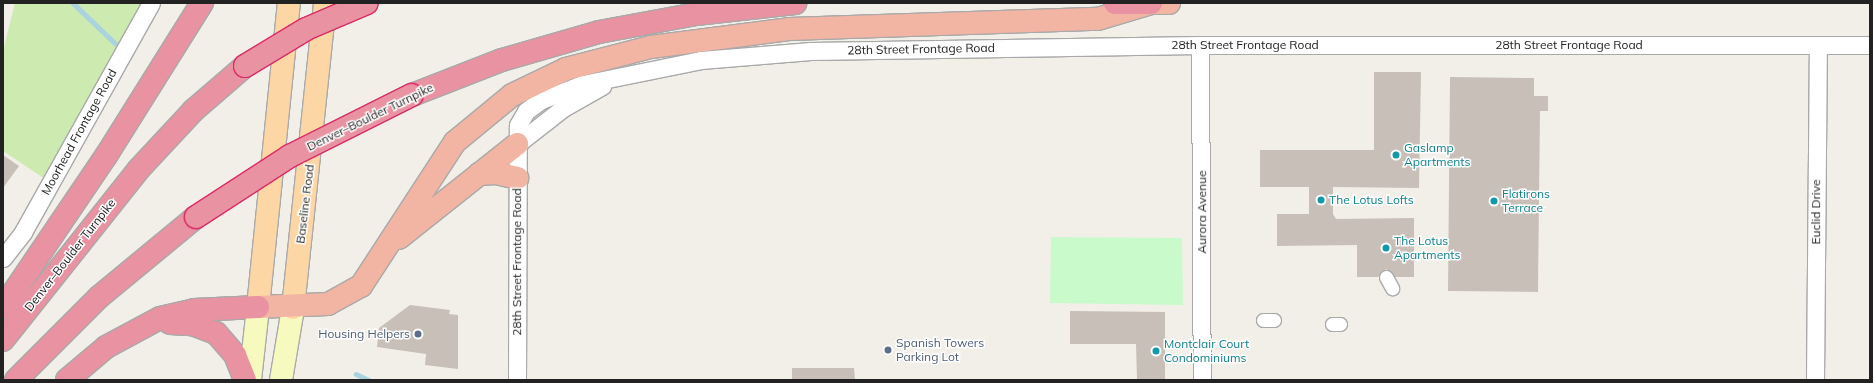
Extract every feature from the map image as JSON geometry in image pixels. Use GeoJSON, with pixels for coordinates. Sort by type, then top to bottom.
{"type":"FeatureCollection","features":[{"type":"Feature","properties":{"kind":"highway"},"geometry":{"type":"LineString","coordinates":[[3,308],[106,156],[202,3]]}},
{"type":"Feature","properties":{"kind":"highway","name":"Denver–Boulder Turnpike"},"geometry":{"type":"LineString","coordinates":[[3,340],[143,164],[194,110],[245,66],[306,29],[367,3]]}},
{"type":"Feature","properties":{"kind":"highway","name":"Denver–Boulder Turnpike"},"geometry":{"type":"LineString","coordinates":[[16,380],[99,297],[196,218],[290,156],[412,95],[502,60],[600,32],[696,14],[795,3]]}},
{"type":"Feature","properties":{"kind":"highway"},"geometry":{"type":"LineString","coordinates":[[1115,3],[1168,3]]}},
{"type":"Feature","properties":{"kind":"highway"},"geometry":{"type":"LineString","coordinates":[[67,380],[106,347],[139,328],[194,310],[258,307],[293,308],[344,298],[361,286],[389,247],[426,182],[468,130],[529,85],[589,61],[680,42],[789,29],[1098,19],[1151,3]]}},
{"type":"Feature","properties":{"kind":"highway"},"geometry":{"type":"LineString","coordinates":[[389,247],[517,144]]}},
{"type":"Feature","properties":{"kind":"highway"},"geometry":{"type":"LineString","coordinates":[[478,174],[517,178]]}},
{"type":"Feature","properties":{"kind":"highway"},"geometry":{"type":"LineString","coordinates":[[139,328],[184,323],[213,331],[235,355],[245,380]]}},
{"type":"Feature","properties":{"kind":"main road"},"geometry":{"type":"LineString","coordinates":[[250,380],[289,3]]}},
{"type":"Feature","properties":{"kind":"main road","name":"Baseline Road"},"geometry":{"type":"LineString","coordinates":[[281,380],[293,308],[325,3]]}},
{"type":"Feature","properties":{"kind":"street","name":"Moorhead Frontage Road"},"geometry":{"type":"LineString","coordinates":[[3,258],[23,232],[151,3]]}},
{"type":"Feature","properties":{"kind":"street","name":"28th Street Frontage Road"},"geometry":{"type":"LineString","coordinates":[[518,380],[517,144],[563,108],[623,76],[701,60],[792,51],[1200,44],[1870,45]]}},
{"type":"Feature","properties":{"kind":"street","name":"Aurora Avenue"},"geometry":{"type":"LineString","coordinates":[[1200,44],[1202,380]]}},
{"type":"Feature","properties":{"kind":"street","name":"Euclid Drive"},"geometry":{"type":"LineString","coordinates":[[1815,380],[1818,45]]}},
{"type":"Feature","properties":{"kind":"street"},"geometry":{"type":"LineString","coordinates":[[1386,277],[1392,288]]}},
{"type":"Feature","properties":{"kind":"green space"},"geometry":{"type":"Polygon","coordinates":[[[15,3],[142,3],[45,179],[3,151],[3,51],[15,3]]]}},
{"type":"Feature","properties":{"kind":"green space"},"geometry":{"type":"Polygon","coordinates":[[[1051,237],[1182,238],[1183,305],[1050,303],[1051,237]]]}},
{"type":"Feature","properties":{"kind":"building"},"geometry":{"type":"Polygon","coordinates":[[[1374,72],[1421,72],[1419,188],[1333,187],[1333,214],[1336,219],[1414,218],[1414,277],[1395,277],[1386,269],[1378,277],[1357,277],[1357,245],[1277,246],[1277,214],[1309,214],[1309,187],[1260,187],[1260,150],[1374,150],[1374,72]]]}},
{"type":"Feature","properties":{"kind":"building","name":"Flatirons Terrace"},"geometry":{"type":"Polygon","coordinates":[[[1450,77],[1534,78],[1534,96],[1548,96],[1548,111],[1540,111],[1538,292],[1448,291],[1450,77]]]}},
{"type":"Feature","properties":{"kind":"building"},"geometry":{"type":"Polygon","coordinates":[[[3,155],[19,166],[3,188],[3,155]]]}},
{"type":"Feature","properties":{"kind":"building","name":"Housing Helpers"},"geometry":{"type":"Polygon","coordinates":[[[410,305],[450,310],[449,314],[458,315],[458,369],[425,365],[426,354],[377,347],[379,328],[410,305]]]}},
{"type":"Feature","properties":{"kind":"building","name":"Montclair Court Condominiums"},"geometry":{"type":"Polygon","coordinates":[[[1070,311],[1165,312],[1165,380],[1137,380],[1136,344],[1070,344],[1070,311]]]}},
{"type":"Feature","properties":{"kind":"building"},"geometry":{"type":"Polygon","coordinates":[[[792,368],[854,368],[855,380],[792,380],[792,368]]]}},
{"type":"Feature","properties":{"kind":"waterway"},"geometry":{"type":"LineString","coordinates":[[73,3],[116,44]]}},
{"type":"Feature","properties":{"kind":"waterway"},"geometry":{"type":"LineString","coordinates":[[356,374],[369,380]]}},
{"type":"Feature","properties":{"kind":"place","name":"Gaslamp Apartments"},"geometry":{"type":"Point","coordinates":[1396,155]}},
{"type":"Feature","properties":{"kind":"place","name":"The Lotus Lofts"},"geometry":{"type":"Point","coordinates":[1321,200]}},
{"type":"Feature","properties":{"kind":"place","name":"Flatirons Terrace"},"geometry":{"type":"Point","coordinates":[1494,201]}},
{"type":"Feature","properties":{"kind":"place","name":"The Lotus Apartments"},"geometry":{"type":"Point","coordinates":[1386,248]}},
{"type":"Feature","properties":{"kind":"place","name":"Housing Helpers"},"geometry":{"type":"Point","coordinates":[418,334]}},
{"type":"Feature","properties":{"kind":"place","name":"Spanish Towers Parking Lot"},"geometry":{"type":"Point","coordinates":[888,350]}},
{"type":"Feature","properties":{"kind":"place","name":"Montclair Court Condominiums"},"geometry":{"type":"Point","coordinates":[1156,351]}}]}
